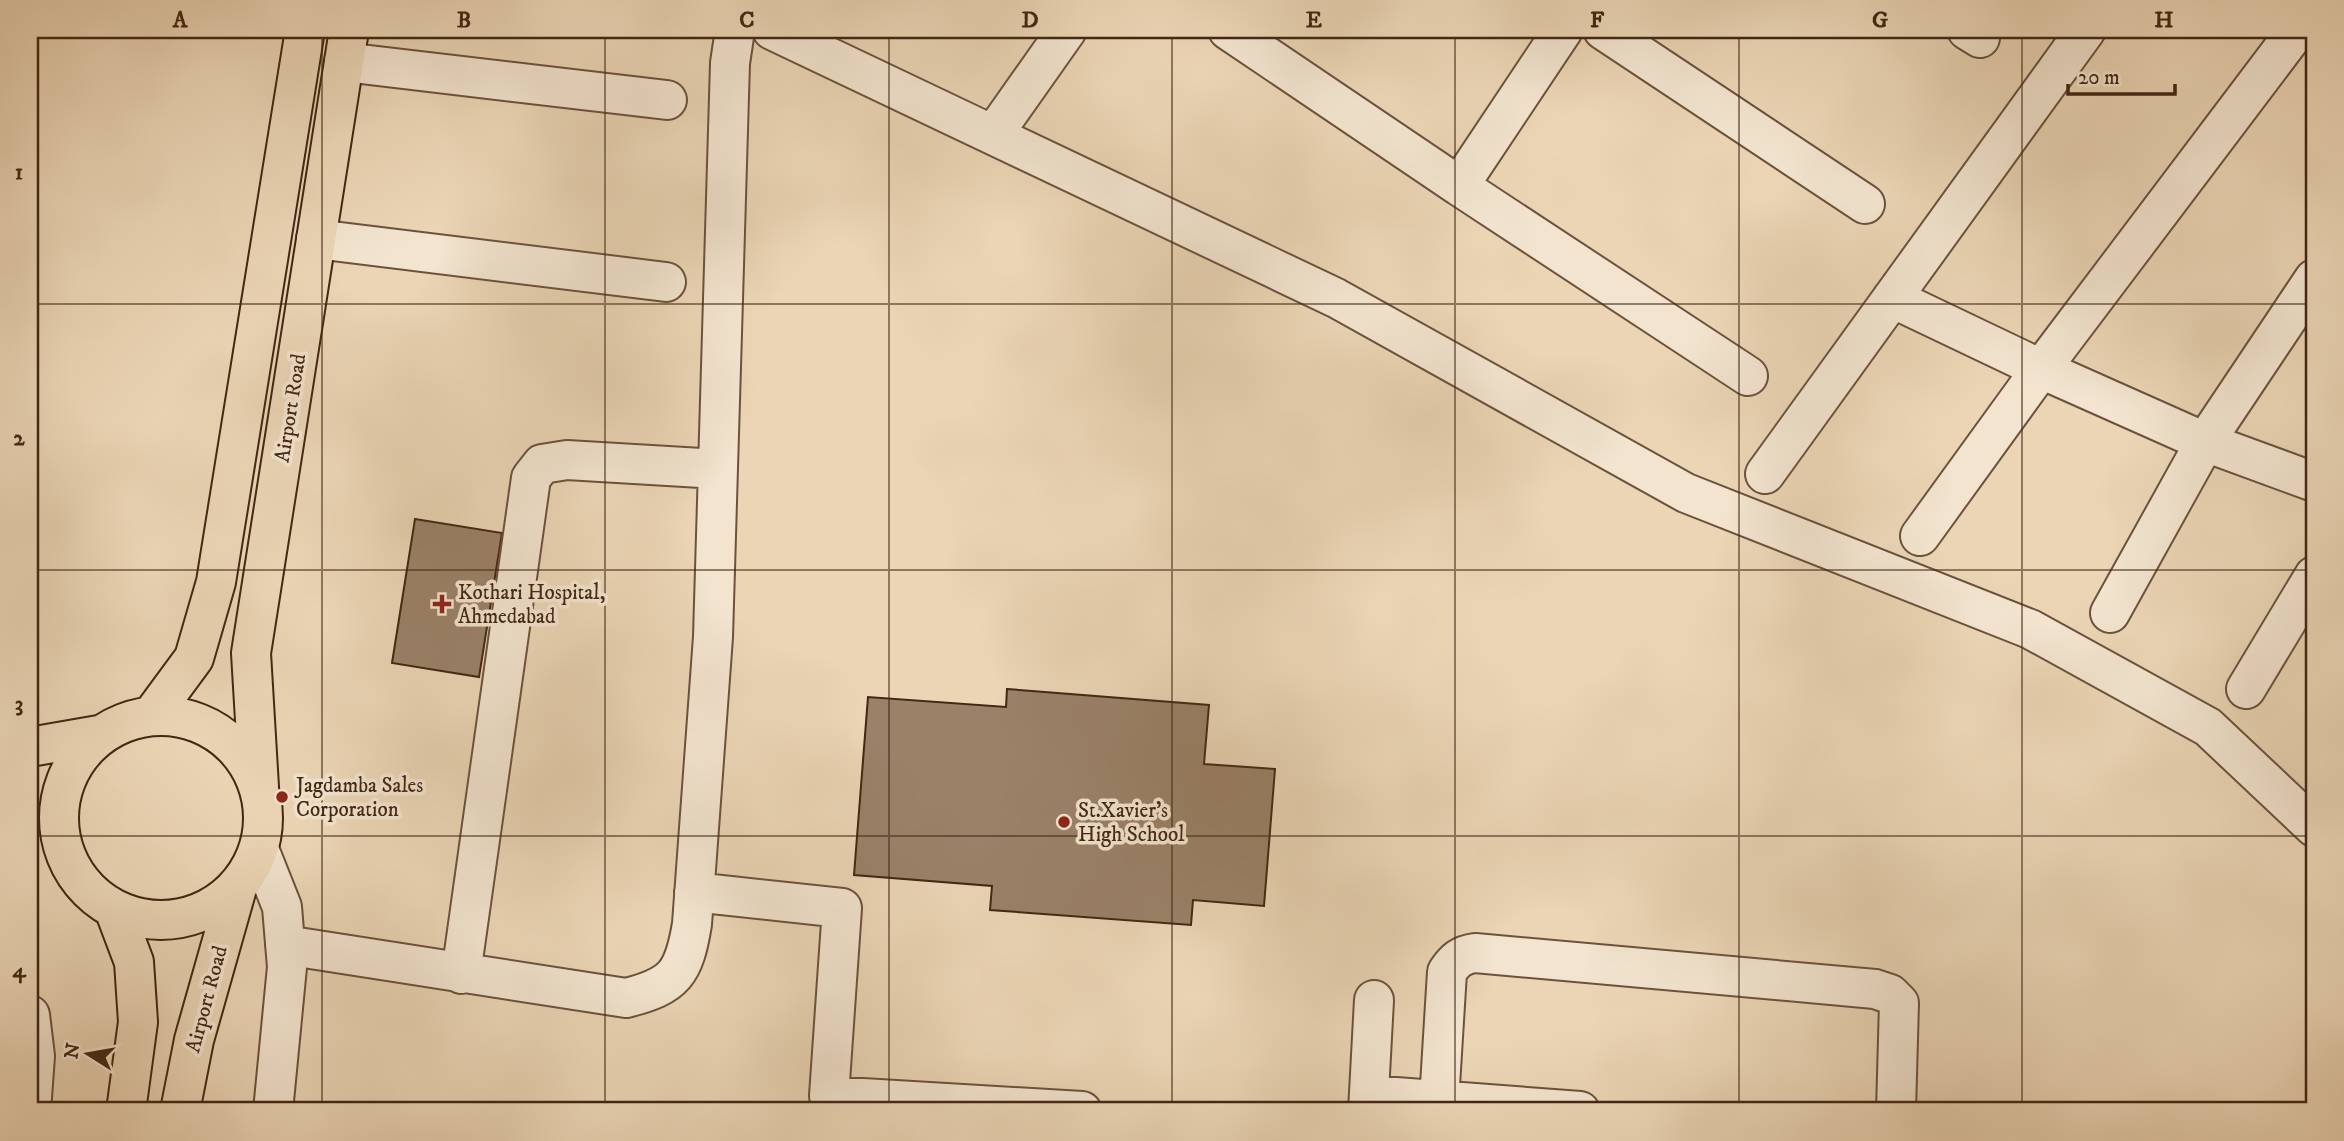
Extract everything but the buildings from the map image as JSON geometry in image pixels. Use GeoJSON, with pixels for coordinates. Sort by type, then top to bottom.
{"type":"FeatureCollection","features":[{"type":"Feature","properties":{"kind":"main road"},"geometry":{"type":"LineString","coordinates":[[152,715],[194,658],[216,582],[305,30]]}},
{"type":"Feature","properties":{"kind":"main road","name":"Airport Road"},"geometry":{"type":"LineString","coordinates":[[259,787],[244,756],[218,732],[187,718],[152,715],[124,721],[99,735],[75,761],[61,793],[59,828],[69,862],[87,890],[114,909],[146,919],[179,919],[211,908],[237,888],[259,849],[264,818],[259,787],[251,653],[346,46]]}},
{"type":"Feature","properties":{"kind":"main road"},"geometry":{"type":"LineString","coordinates":[[30,747],[99,735]]}},
{"type":"Feature","properties":{"kind":"main road"},"geometry":{"type":"LineString","coordinates":[[30,839],[69,862]]}},
{"type":"Feature","properties":{"kind":"main road","name":"Airport Road"},"geometry":{"type":"LineString","coordinates":[[180,1111],[194,1040],[237,888]]}},
{"type":"Feature","properties":{"kind":"main road"},"geometry":{"type":"LineString","coordinates":[[114,909],[134,962],[138,1022],[126,1111]]}},
{"type":"Feature","properties":{"kind":"street"},"geometry":{"type":"LineString","coordinates":[[285,945],[626,998],[654,991],[674,977],[687,953],[713,637],[730,64],[735,30]]}},
{"type":"Feature","properties":{"kind":"street"},"geometry":{"type":"LineString","coordinates":[[772,30],[1336,298],[1686,493],[2030,629],[2208,727],[2314,827]]}},
{"type":"Feature","properties":{"kind":"street"},"geometry":{"type":"LineString","coordinates":[[993,135],[1067,30]]}},
{"type":"Feature","properties":{"kind":"street"},"geometry":{"type":"LineString","coordinates":[[1228,30],[1748,376]]}},
{"type":"Feature","properties":{"kind":"street"},"geometry":{"type":"LineString","coordinates":[[1459,186],[1563,30]]}},
{"type":"Feature","properties":{"kind":"street"},"geometry":{"type":"LineString","coordinates":[[1603,30],[1865,204]]}},
{"type":"Feature","properties":{"kind":"street"},"geometry":{"type":"LineString","coordinates":[[1765,474],[2086,30]]}},
{"type":"Feature","properties":{"kind":"street"},"geometry":{"type":"LineString","coordinates":[[1920,536],[2041,369],[2297,30]]}},
{"type":"Feature","properties":{"kind":"street"},"geometry":{"type":"LineString","coordinates":[[346,46],[667,100]]}},
{"type":"Feature","properties":{"kind":"street"},"geometry":{"type":"LineString","coordinates":[[316,239],[667,282]]}},
{"type":"Feature","properties":{"kind":"street"},"geometry":{"type":"LineString","coordinates":[[2110,613],[2205,442],[2314,279]]}},
{"type":"Feature","properties":{"kind":"street"},"geometry":{"type":"LineString","coordinates":[[1892,298],[2041,369],[2205,442],[2314,482]]}},
{"type":"Feature","properties":{"kind":"street"},"geometry":{"type":"LineString","coordinates":[[461,974],[530,478],[542,464],[566,460],[718,469]]}},
{"type":"Feature","properties":{"kind":"street"},"geometry":{"type":"LineString","coordinates":[[2246,689],[2314,576]]}},
{"type":"Feature","properties":{"kind":"street"},"geometry":{"type":"LineString","coordinates":[[259,849],[282,907],[287,967],[274,1111]]}},
{"type":"Feature","properties":{"kind":"street"},"geometry":{"type":"LineString","coordinates":[[694,892],[842,908],[829,1096],[850,1104],[1082,1111]]}},
{"type":"Feature","properties":{"kind":"street"},"geometry":{"type":"LineString","coordinates":[[1422,1104],[1447,972],[1463,955],[1475,953],[1875,989],[1889,994],[1899,1003],[1896,1111]]}},
{"type":"Feature","properties":{"kind":"street"},"geometry":{"type":"LineString","coordinates":[[1374,1000],[1369,1103],[1580,1111]]}},
{"type":"Feature","properties":{"kind":"street"},"geometry":{"type":"LineString","coordinates":[[30,1015],[35,1056],[31,1111]]}},
{"type":"Feature","properties":{"kind":"place","name":"Kothari Hospital, Ahmedabad"},"geometry":{"type":"Point","coordinates":[442,604]}},
{"type":"Feature","properties":{"kind":"place","name":"Jagdamba Sales Corporation"},"geometry":{"type":"Point","coordinates":[282,797]}},
{"type":"Feature","properties":{"kind":"place","name":"St.Xavier's High School"},"geometry":{"type":"Point","coordinates":[1064,822]}}]}
